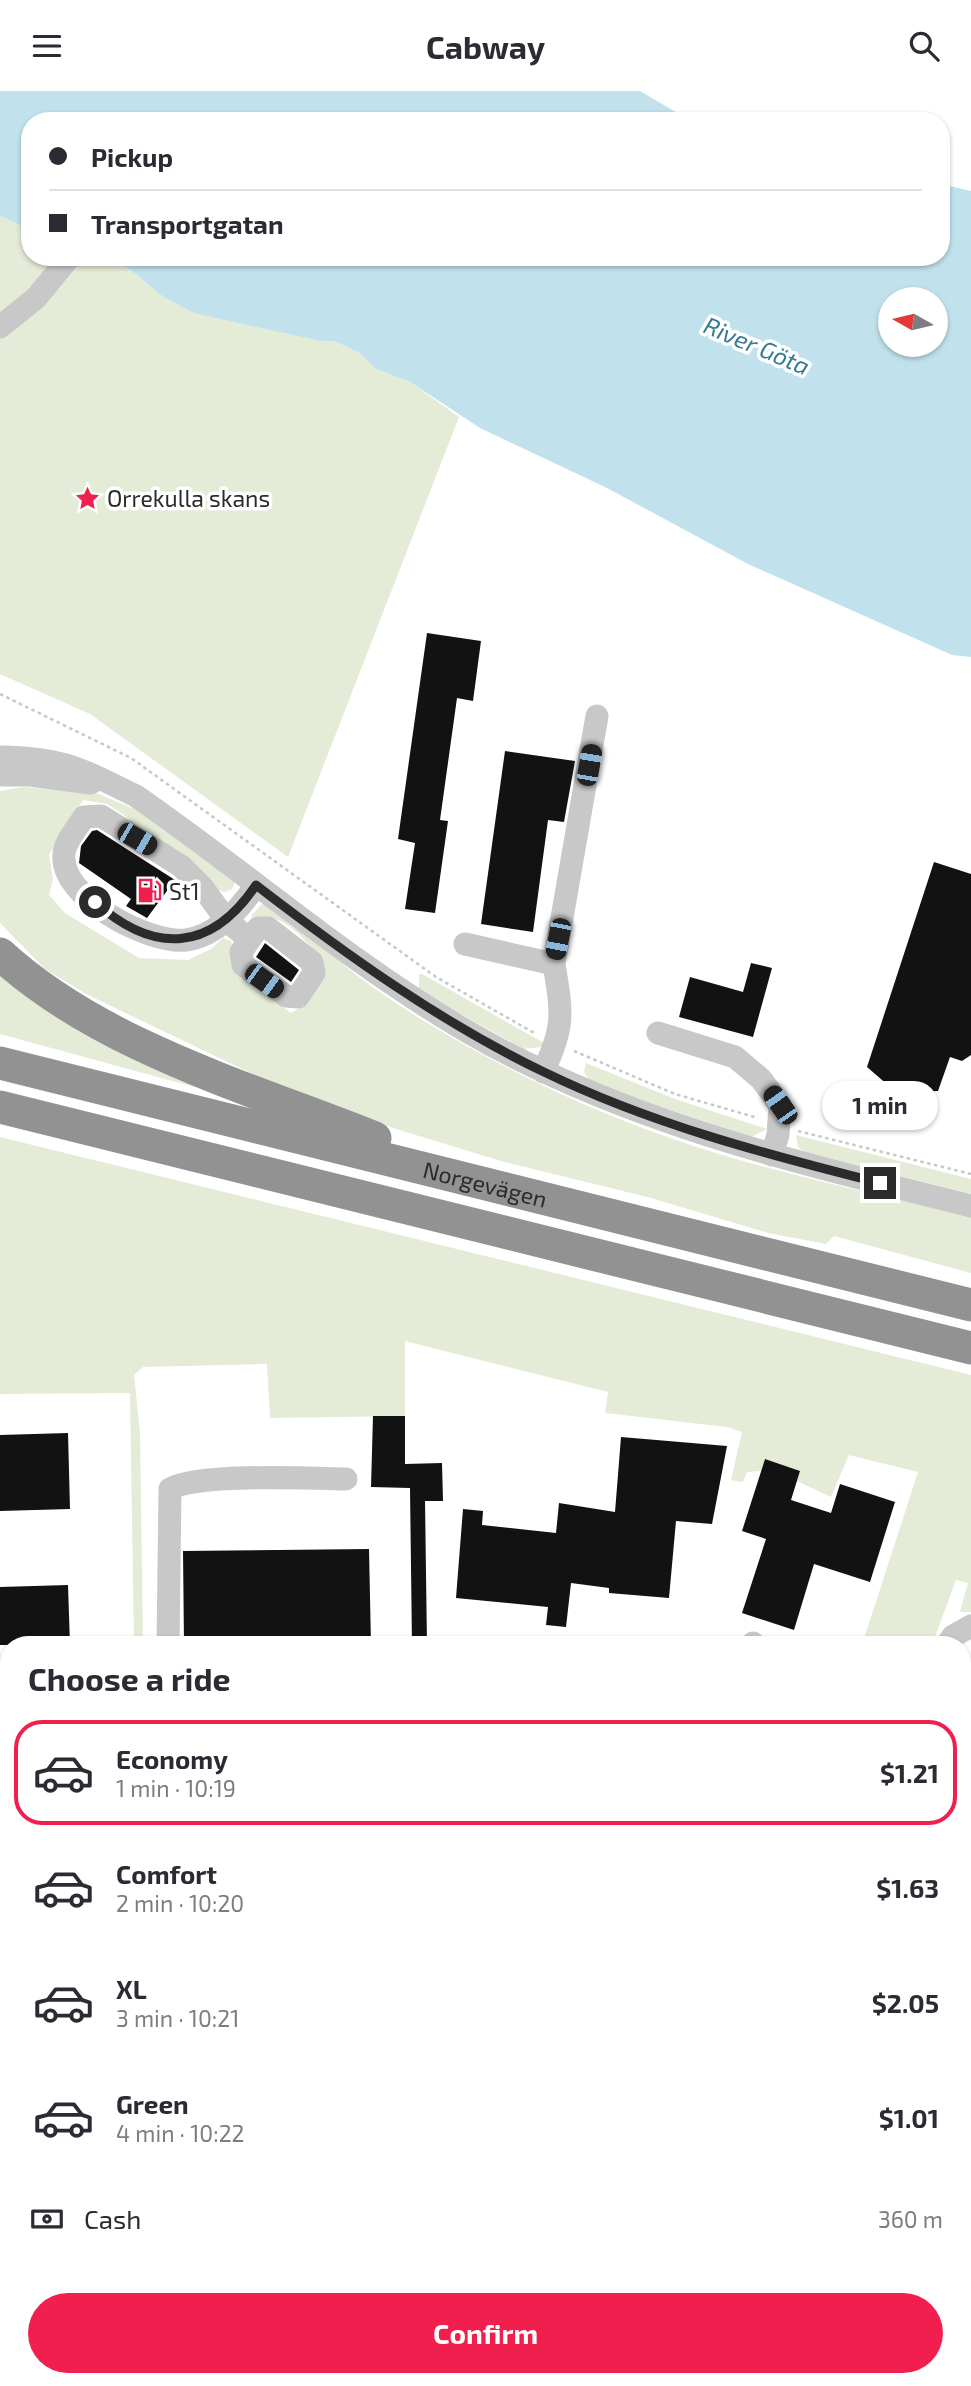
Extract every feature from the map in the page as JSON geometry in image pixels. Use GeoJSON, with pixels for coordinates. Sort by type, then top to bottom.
{"type":"FeatureCollection","features":[{"type":"Feature","properties":{"kind":"highway"},"geometry":{"type":"LineString","coordinates":[[0,954],[43,990],[77,1011],[164,1053],[484,1182]]}},
{"type":"Feature","properties":{"kind":"highway","name":"Norgevägen"},"geometry":{"type":"LineString","coordinates":[[0,1063],[971,1304]]}},
{"type":"Feature","properties":{"kind":"highway","name":"Norgevägen"},"geometry":{"type":"LineString","coordinates":[[6,1109],[971,1348]]}},
{"type":"Feature","properties":{"kind":"street"},"geometry":{"type":"LineString","coordinates":[[0,327],[36,297],[62,266]]}},
{"type":"Feature","properties":{"kind":"street"},"geometry":{"type":"LineString","coordinates":[[543,1072],[557,1044],[562,1015],[554,964],[597,716]]}},
{"type":"Feature","properties":{"kind":"street"},"geometry":{"type":"LineString","coordinates":[[0,757],[64,762],[93,773],[125,790],[172,821],[401,991],[464,1030],[543,1072],[648,1117],[772,1155],[971,1206]]}},
{"type":"Feature","properties":{"kind":"street"},"geometry":{"type":"LineString","coordinates":[[0,775],[61,778],[125,790]]}},
{"type":"Feature","properties":{"kind":"street"},"geometry":{"type":"LineString","coordinates":[[249,939],[227,921],[203,888],[181,866],[101,816],[85,817],[72,834],[64,853],[66,871],[81,890],[114,920],[147,936],[187,940],[227,921],[256,885]]}},
{"type":"Feature","properties":{"kind":"street"},"geometry":{"type":"LineString","coordinates":[[465,944],[554,964]]}},
{"type":"Feature","properties":{"kind":"street"},"geometry":{"type":"LineString","coordinates":[[658,1033],[735,1057],[761,1079],[780,1105],[778,1136],[772,1155]]}},
{"type":"Feature","properties":{"kind":"street"},"geometry":{"type":"LineString","coordinates":[[168,1636],[170,1489],[189,1483],[275,1477],[346,1479]]}},
{"type":"Feature","properties":{"kind":"green space"},"geometry":{"type":"Polygon","coordinates":[[[0,216],[21,226],[21,266],[123,266],[162,296],[321,341],[334,341],[358,352],[376,369],[410,382],[459,417],[288,857],[90,714],[0,674],[0,216]]]}},
{"type":"Feature","properties":{"kind":"green space"},"geometry":{"type":"Polygon","coordinates":[[[23,787],[96,793],[142,812],[237,877],[232,889],[225,892],[217,890],[121,813],[107,804],[83,800],[49,855],[53,879],[49,895],[65,913],[139,958],[188,960],[211,949],[223,938],[231,941],[238,973],[291,1013],[312,994],[325,969],[306,941],[286,924],[266,918],[257,922],[251,916],[262,904],[289,919],[359,977],[415,1015],[502,1065],[572,1099],[645,1129],[719,1154],[971,1217],[971,1273],[834,1236],[826,1244],[768,1233],[651,1198],[501,1161],[396,1129],[284,1089],[88,995],[45,969],[0,923],[0,791],[23,787]]]}},
{"type":"Feature","properties":{"kind":"green space"},"geometry":{"type":"Polygon","coordinates":[[[0,967],[220,1094],[0,1034],[0,967]]]}},
{"type":"Feature","properties":{"kind":"green space"},"geometry":{"type":"Polygon","coordinates":[[[419,974],[544,1043],[542,1047],[524,1049],[423,993],[419,988],[419,974]]]}},
{"type":"Feature","properties":{"kind":"green space"},"geometry":{"type":"Polygon","coordinates":[[[586,1063],[675,1099],[767,1129],[751,1137],[685,1118],[590,1081],[584,1072],[586,1063]]]}},
{"type":"Feature","properties":{"kind":"green space"},"geometry":{"type":"Polygon","coordinates":[[[796,1135],[971,1179],[971,1194],[804,1152],[798,1147],[796,1135]]]}},
{"type":"Feature","properties":{"kind":"green space"},"geometry":{"type":"Polygon","coordinates":[[[0,1137],[971,1375],[971,1612],[960,1612],[968,1583],[956,1580],[935,1636],[865,1636],[918,1472],[849,1455],[831,1497],[797,1481],[800,1471],[765,1459],[761,1471],[747,1472],[743,1482],[731,1480],[742,1432],[727,1427],[605,1413],[608,1392],[405,1341],[405,1416],[270,1418],[267,1364],[143,1367],[134,1375],[140,1433],[143,1636],[134,1636],[130,1393],[0,1394],[0,1137]]]}},
{"type":"Feature","properties":{"kind":"water"},"geometry":{"type":"Polygon","coordinates":[[[0,91],[640,91],[676,112],[21,112],[21,226],[0,216],[0,91]]]}},
{"type":"Feature","properties":{"kind":"water","name":"River Göta"},"geometry":{"type":"Polygon","coordinates":[[[950,186],[971,191],[971,657],[952,655],[748,564],[607,488],[480,428],[410,382],[376,369],[358,352],[334,341],[321,341],[194,313],[162,296],[123,266],[950,266],[950,186]]]}},
{"type":"Feature","properties":{"kind":"building"},"geometry":{"type":"Polygon","coordinates":[[[427,633],[481,641],[473,701],[457,698],[440,820],[448,821],[435,913],[405,909],[415,843],[398,839],[427,633]]]}},
{"type":"Feature","properties":{"kind":"building"},"geometry":{"type":"Polygon","coordinates":[[[505,751],[575,761],[564,822],[548,820],[533,932],[481,924],[505,751]]]}},
{"type":"Feature","properties":{"kind":"building"},"geometry":{"type":"Polygon","coordinates":[[[97,830],[175,880],[147,918],[126,906],[131,899],[79,863],[81,846],[92,831],[97,830]]]}},
{"type":"Feature","properties":{"kind":"building"},"geometry":{"type":"Polygon","coordinates":[[[934,862],[971,874],[971,1055],[962,1061],[950,1057],[938,1091],[897,1093],[867,1067],[934,862]]]}},
{"type":"Feature","properties":{"kind":"building"},"geometry":{"type":"Polygon","coordinates":[[[265,943],[299,970],[291,982],[256,957],[265,943]]]}},
{"type":"Feature","properties":{"kind":"building"},"geometry":{"type":"Polygon","coordinates":[[[751,963],[772,968],[753,1037],[679,1017],[690,977],[743,992],[751,963]]]}},
{"type":"Feature","properties":{"kind":"building"},"geometry":{"type":"Polygon","coordinates":[[[373,1416],[405,1416],[405,1464],[442,1463],[443,1501],[425,1501],[427,1636],[412,1636],[410,1488],[371,1487],[373,1416]]]}},
{"type":"Feature","properties":{"kind":"building"},"geometry":{"type":"Polygon","coordinates":[[[68,1433],[70,1509],[0,1511],[0,1435],[68,1433]]]}},
{"type":"Feature","properties":{"kind":"building"},"geometry":{"type":"Polygon","coordinates":[[[621,1437],[727,1446],[712,1524],[676,1521],[669,1598],[609,1593],[609,1588],[571,1583],[566,1627],[546,1625],[548,1607],[456,1598],[463,1509],[483,1511],[482,1525],[556,1533],[559,1503],[615,1512],[621,1437]]]}},
{"type":"Feature","properties":{"kind":"building"},"geometry":{"type":"Polygon","coordinates":[[[765,1459],[800,1471],[791,1500],[831,1513],[840,1484],[895,1502],[870,1582],[814,1564],[794,1630],[742,1613],[766,1539],[742,1531],[765,1459]]]}},
{"type":"Feature","properties":{"kind":"building"},"geometry":{"type":"Polygon","coordinates":[[[369,1549],[371,1636],[184,1636],[183,1551],[369,1549]]]}},
{"type":"Feature","properties":{"kind":"building"},"geometry":{"type":"Polygon","coordinates":[[[68,1585],[70,1636],[0,1636],[0,1587],[68,1585]]]}},
{"type":"Feature","properties":{"kind":"place","name":"Orrekulla skans"},"geometry":{"type":"Point","coordinates":[87,498]}},
{"type":"Feature","properties":{"kind":"place","name":"St1"},"geometry":{"type":"Point","coordinates":[149,891]}},
{"type":"Feature","properties":{"kind":"route"},"geometry":{"type":"LineString","coordinates":[[95,902],[114,920],[147,936],[187,940],[227,921],[256,885],[391,985],[464,1030],[543,1072],[598,1097],[678,1127],[762,1153],[880,1183]]}}]}
